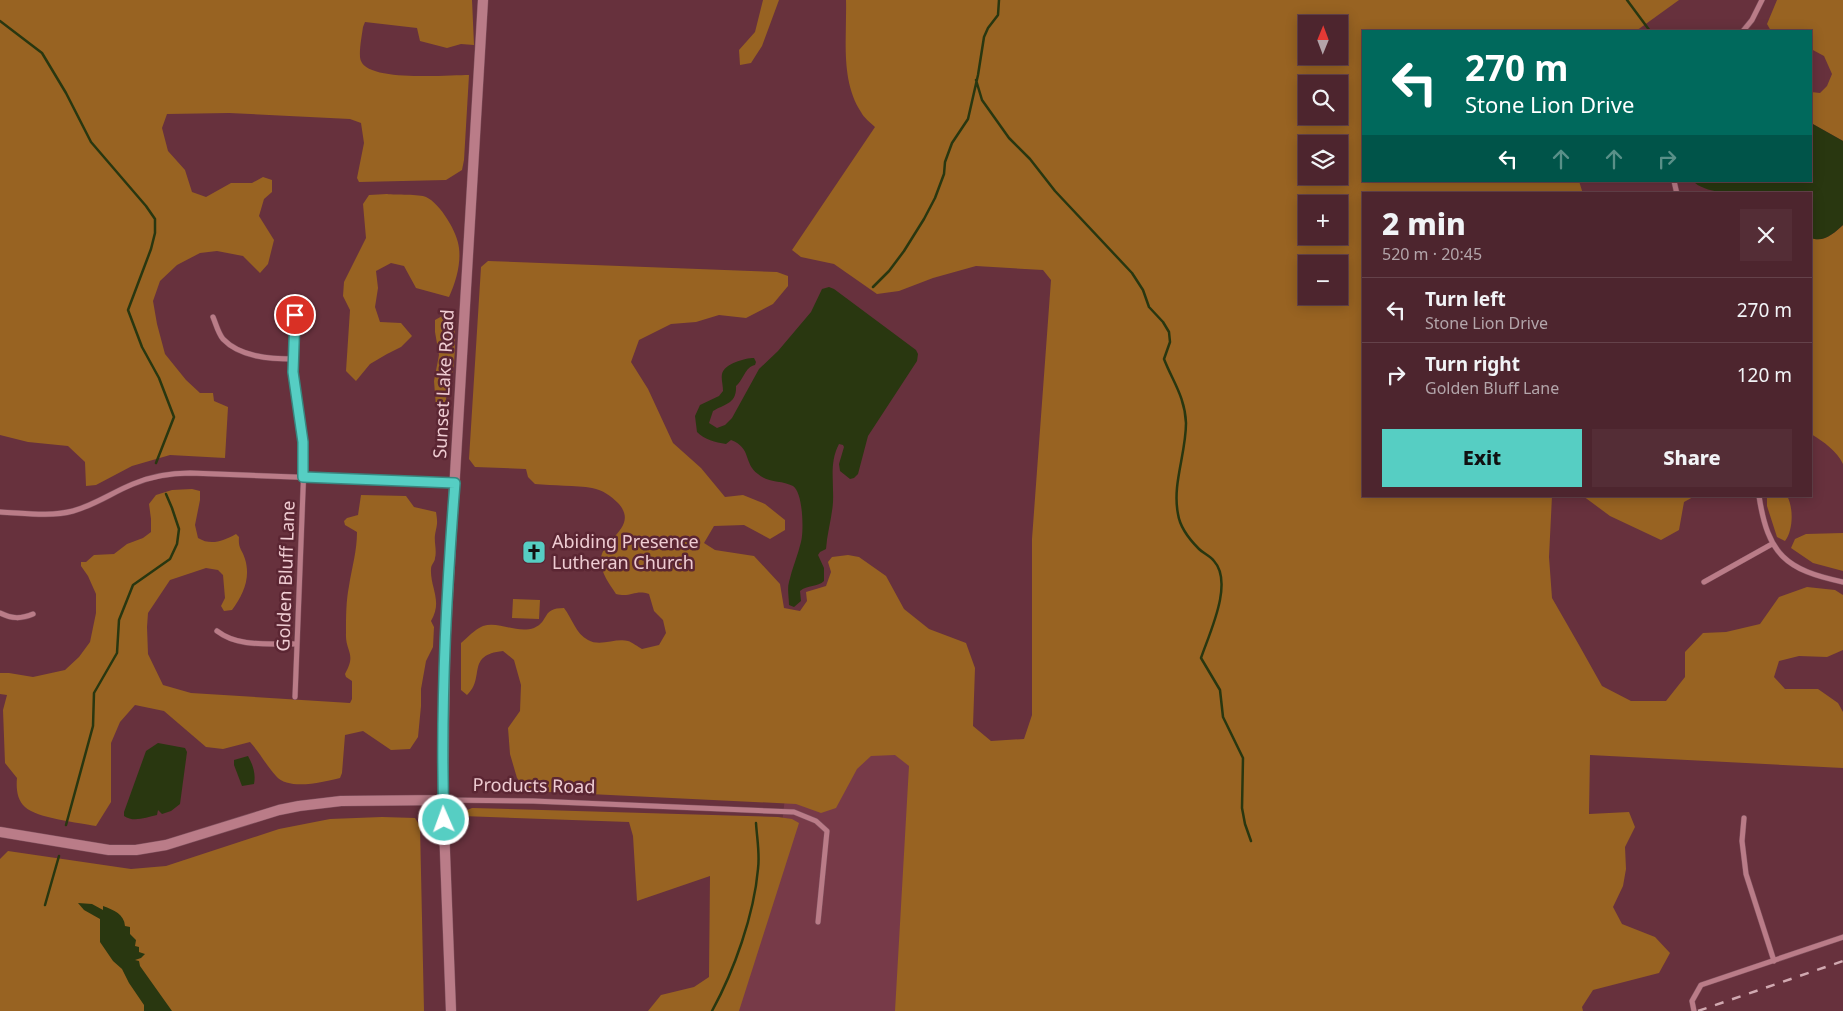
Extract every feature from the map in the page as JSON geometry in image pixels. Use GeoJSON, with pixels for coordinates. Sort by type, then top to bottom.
{"type":"FeatureCollection","features":[{"type":"Feature","properties":{"kind":"main road","name":"Sunset Lake Road"},"geometry":{"type":"LineString","coordinates":[[451,1011],[444,800],[445,644],[483,0]]}},
{"type":"Feature","properties":{"kind":"main road","name":"Products Road"},"geometry":{"type":"LineString","coordinates":[[0,832],[109,850],[136,850],[166,845],[278,810],[299,806],[341,801],[444,800]]}},
{"type":"Feature","properties":{"kind":"street"},"geometry":{"type":"LineString","coordinates":[[1744,30],[1752,20],[1762,0]]}},
{"type":"Feature","properties":{"kind":"street","name":"Golden Bluff Lane"},"geometry":{"type":"LineString","coordinates":[[294,698],[303,477],[303,442],[294,383],[296,306]]}},
{"type":"Feature","properties":{"kind":"street"},"geometry":{"type":"LineString","coordinates":[[213,317],[219,333],[226,342],[234,347],[249,354],[265,358],[294,359]]}},
{"type":"Feature","properties":{"kind":"street"},"geometry":{"type":"LineString","coordinates":[[0,512],[49,514],[71,512],[133,484],[170,474],[190,473],[455,483]]}},
{"type":"Feature","properties":{"kind":"street"},"geometry":{"type":"LineString","coordinates":[[1759,497],[1772,544],[1780,555],[1796,566],[1822,577],[1843,582]]}},
{"type":"Feature","properties":{"kind":"street"},"geometry":{"type":"LineString","coordinates":[[1704,582],[1772,544]]}},
{"type":"Feature","properties":{"kind":"street"},"geometry":{"type":"LineString","coordinates":[[0,613],[14,618],[22,618],[33,614]]}},
{"type":"Feature","properties":{"kind":"street"},"geometry":{"type":"LineString","coordinates":[[217,631],[232,640],[242,642],[296,644]]}},
{"type":"Feature","properties":{"kind":"street","name":"Products Road"},"geometry":{"type":"LineString","coordinates":[[444,800],[533,801],[794,812],[816,821],[828,831],[818,922]]}},
{"type":"Feature","properties":{"kind":"street"},"geometry":{"type":"LineString","coordinates":[[1744,818],[1742,841],[1746,874],[1774,960]]}},
{"type":"Feature","properties":{"kind":"street"},"geometry":{"type":"LineString","coordinates":[[1694,1011],[1692,1001],[1701,985],[1843,937]]}},
{"type":"Feature","properties":{"kind":"shaded area"},"geometry":{"type":"Polygon","coordinates":[[[0,0],[472,0],[474,45],[461,44],[447,48],[420,41],[417,28],[365,22],[361,40],[361,61],[367,68],[378,72],[410,76],[469,75],[462,170],[446,180],[359,182],[357,178],[364,143],[361,123],[350,119],[229,113],[167,114],[162,128],[168,151],[185,170],[192,192],[206,197],[231,183],[252,183],[263,177],[272,180],[272,192],[264,199],[259,216],[274,240],[268,264],[260,273],[243,256],[217,251],[200,253],[177,265],[160,281],[153,301],[165,354],[186,380],[200,393],[213,393],[214,401],[228,407],[225,458],[170,455],[132,466],[96,485],[86,486],[85,462],[68,446],[28,442],[0,435],[0,0]]]}},
{"type":"Feature","properties":{"kind":"shaded area"},"geometry":{"type":"Polygon","coordinates":[[[763,0],[779,0],[762,46],[751,63],[740,65],[739,50],[755,32],[763,0]]]}},
{"type":"Feature","properties":{"kind":"shaded area"},"geometry":{"type":"Polygon","coordinates":[[[846,0],[1679,0],[1637,30],[1362,30],[1362,182],[1579,182],[1582,192],[1362,192],[1362,497],[1552,497],[1549,557],[1552,598],[1602,686],[1631,701],[1666,701],[1685,677],[1685,652],[1703,633],[1726,632],[1760,624],[1779,597],[1807,587],[1835,590],[1843,595],[1843,650],[1827,657],[1799,656],[1779,661],[1774,677],[1785,689],[1818,689],[1838,703],[1843,712],[1843,768],[1590,755],[1589,814],[1629,812],[1635,827],[1625,847],[1626,869],[1623,886],[1613,907],[1622,924],[1655,937],[1670,953],[1659,973],[1593,990],[1582,1007],[1583,1011],[895,1011],[909,766],[895,755],[871,756],[857,769],[836,808],[821,813],[796,804],[528,791],[517,778],[510,754],[508,728],[520,711],[521,685],[514,660],[503,651],[491,653],[484,657],[480,662],[475,682],[467,695],[461,690],[461,643],[474,631],[483,626],[495,625],[521,630],[534,628],[552,610],[564,608],[580,634],[588,640],[597,643],[623,640],[631,642],[642,649],[659,645],[666,633],[663,620],[654,611],[649,594],[640,592],[626,595],[616,594],[603,573],[601,559],[603,552],[623,526],[625,519],[624,511],[615,500],[603,492],[592,488],[535,484],[528,477],[526,469],[475,467],[469,459],[481,267],[488,261],[777,272],[788,276],[788,286],[773,304],[746,318],[719,315],[696,322],[671,324],[639,340],[631,362],[648,389],[673,443],[701,468],[725,497],[743,495],[765,504],[785,520],[785,530],[770,539],[744,525],[714,526],[704,543],[715,550],[754,556],[780,584],[784,608],[800,611],[807,601],[806,592],[826,586],[831,572],[828,562],[832,557],[848,555],[859,557],[886,576],[904,609],[929,629],[966,643],[975,668],[973,726],[991,741],[1024,739],[1032,715],[1032,539],[1051,280],[1043,270],[976,266],[933,278],[899,291],[877,294],[834,264],[801,257],[792,250],[875,127],[865,118],[854,100],[847,72],[846,0]]]}},
{"type":"Feature","properties":{"kind":"shaded area"},"geometry":{"type":"Polygon","coordinates":[[[1777,0],[1843,0],[1843,141],[1812,124],[1812,92],[1820,93],[1827,86],[1832,74],[1824,56],[1812,50],[1812,30],[1770,30],[1767,24],[1777,0]]]}},
{"type":"Feature","properties":{"kind":"shaded area"},"geometry":{"type":"Polygon","coordinates":[[[1812,124],[1843,141],[1843,225],[1824,238],[1812,238],[1812,192],[1723,192],[1702,187],[1694,182],[1812,182],[1812,124]]]}},
{"type":"Feature","properties":{"kind":"shaded area"},"geometry":{"type":"Polygon","coordinates":[[[369,195],[423,196],[437,205],[447,219],[458,242],[459,267],[449,297],[416,288],[404,266],[391,263],[376,271],[378,288],[375,307],[380,322],[401,323],[412,336],[401,347],[370,364],[356,381],[346,371],[350,310],[343,296],[344,282],[366,238],[363,204],[369,195]]]}},
{"type":"Feature","properties":{"kind":"shaded area"},"geometry":{"type":"Polygon","coordinates":[[[1843,225],[1843,464],[1834,451],[1812,435],[1812,238],[1820,239],[1832,234],[1843,225]]]}},
{"type":"Feature","properties":{"kind":"shaded area"},"geometry":{"type":"Polygon","coordinates":[[[829,287],[916,350],[918,354],[917,361],[868,436],[858,474],[854,478],[850,479],[840,471],[839,464],[844,447],[839,444],[833,465],[832,514],[826,549],[818,555],[824,568],[824,581],[800,591],[801,601],[794,607],[789,605],[788,585],[801,542],[802,529],[801,503],[796,490],[789,484],[766,479],[753,470],[745,451],[738,443],[731,440],[726,444],[700,435],[697,432],[695,416],[700,405],[719,396],[723,391],[722,374],[727,367],[740,360],[754,358],[755,365],[749,368],[736,386],[736,392],[732,400],[713,411],[709,423],[717,428],[725,425],[732,418],[759,369],[778,351],[811,312],[822,289],[829,287]]]}},
{"type":"Feature","properties":{"kind":"shaded area"},"geometry":{"type":"Polygon","coordinates":[[[444,315],[454,321],[454,361],[445,406],[436,407],[434,381],[439,355],[435,320],[444,315]]]}},
{"type":"Feature","properties":{"kind":"shaded area"},"geometry":{"type":"Polygon","coordinates":[[[192,489],[200,491],[195,525],[198,538],[208,542],[217,542],[236,534],[239,537],[240,549],[245,559],[247,573],[243,592],[232,610],[224,611],[221,606],[225,598],[223,575],[218,570],[206,568],[170,580],[148,613],[148,654],[163,685],[191,693],[350,703],[352,699],[352,681],[345,674],[350,661],[346,639],[346,609],[357,532],[345,525],[344,521],[347,518],[358,515],[361,495],[406,496],[414,507],[436,512],[436,555],[431,569],[436,601],[431,621],[434,627],[433,647],[426,661],[421,689],[418,737],[410,749],[391,750],[363,731],[345,735],[340,778],[316,783],[297,784],[282,781],[276,776],[250,742],[223,749],[206,747],[164,711],[135,705],[120,722],[111,743],[111,802],[96,826],[59,820],[31,811],[20,801],[17,790],[17,778],[5,763],[3,710],[7,695],[0,694],[0,673],[33,677],[65,670],[79,657],[90,642],[96,613],[96,594],[81,566],[81,562],[86,562],[94,555],[114,554],[127,544],[143,538],[151,532],[149,504],[156,495],[172,490],[192,489]]]}},
{"type":"Feature","properties":{"kind":"shaded area"},"geometry":{"type":"Polygon","coordinates":[[[1584,497],[1693,497],[1684,502],[1679,530],[1661,540],[1610,516],[1584,497]]]}},
{"type":"Feature","properties":{"kind":"shaded area"},"geometry":{"type":"Polygon","coordinates":[[[1767,497],[1787,497],[1792,513],[1790,531],[1785,541],[1777,537],[1767,506],[1767,497]]]}},
{"type":"Feature","properties":{"kind":"shaded area"},"geometry":{"type":"Polygon","coordinates":[[[1843,533],[1843,571],[1813,563],[1791,548],[1795,539],[1806,534],[1843,533]]]}},
{"type":"Feature","properties":{"kind":"shaded area"},"geometry":{"type":"Polygon","coordinates":[[[513,599],[540,600],[539,619],[512,618],[513,599]]]}},
{"type":"Feature","properties":{"kind":"shaded area"},"geometry":{"type":"Polygon","coordinates":[[[923,721],[915,1011],[714,1011],[782,824],[785,797],[923,721]]]}},
{"type":"Feature","properties":{"kind":"shaded area"},"geometry":{"type":"Polygon","coordinates":[[[158,743],[185,748],[187,752],[180,804],[171,811],[162,814],[158,810],[157,815],[140,819],[128,818],[124,816],[124,812],[146,751],[158,743]]]}},
{"type":"Feature","properties":{"kind":"shaded area"},"geometry":{"type":"Polygon","coordinates":[[[248,756],[254,770],[254,784],[242,786],[234,760],[248,756]]]}},
{"type":"Feature","properties":{"kind":"shaded area"},"geometry":{"type":"Polygon","coordinates":[[[472,808],[778,817],[792,819],[799,823],[739,1011],[648,1011],[661,995],[694,987],[709,977],[710,876],[637,901],[633,836],[629,822],[462,816],[465,811],[472,808]]]}},
{"type":"Feature","properties":{"kind":"shaded area"},"geometry":{"type":"Polygon","coordinates":[[[415,818],[420,826],[424,1011],[0,1011],[0,859],[8,851],[131,869],[166,866],[279,829],[330,819],[415,818]]]}},
{"type":"Feature","properties":{"kind":"shaded area"},"geometry":{"type":"Polygon","coordinates":[[[78,903],[92,904],[103,910],[103,906],[115,911],[123,918],[125,926],[130,927],[130,934],[136,940],[135,946],[139,947],[139,952],[145,954],[135,960],[139,961],[140,966],[172,1011],[144,1011],[144,1005],[122,969],[113,961],[100,942],[100,919],[84,910],[78,903]]]}},
{"type":"Feature","properties":{"kind":"waterway"},"geometry":{"type":"LineString","coordinates":[[873,287],[889,271],[904,251],[935,198],[944,174],[945,162],[952,143],[968,119],[984,37],[998,15],[999,0]]}},
{"type":"Feature","properties":{"kind":"waterway"},"geometry":{"type":"LineString","coordinates":[[1627,0],[1649,30]]}},
{"type":"Feature","properties":{"kind":"waterway"},"geometry":{"type":"LineString","coordinates":[[0,21],[42,53],[66,93],[91,142],[155,219],[155,233],[151,249],[128,310],[142,347],[159,378],[174,417],[156,463]]}},
{"type":"Feature","properties":{"kind":"waterway"},"geometry":{"type":"LineString","coordinates":[[976,80],[982,100],[1009,138],[1030,159],[1055,191],[1132,273],[1143,290],[1149,307],[1163,322],[1169,332],[1170,342],[1164,359],[1181,397],[1186,423],[1177,491],[1179,519],[1183,529],[1192,541],[1214,561],[1220,570],[1222,582],[1218,609],[1201,658],[1220,690],[1223,717],[1243,758],[1242,808],[1251,841]]}},
{"type":"Feature","properties":{"kind":"waterway"},"geometry":{"type":"LineString","coordinates":[[66,825],[93,726],[94,693],[117,653],[119,620],[133,585],[170,559],[177,544],[179,529],[166,494]]}},
{"type":"Feature","properties":{"kind":"waterway"},"geometry":{"type":"LineString","coordinates":[[712,1011],[735,961],[752,905],[759,863],[756,823]]}},
{"type":"Feature","properties":{"kind":"waterway"},"geometry":{"type":"LineString","coordinates":[[45,905],[59,856]]}},
{"type":"Feature","properties":{"kind":"railway"},"geometry":{"type":"LineString","coordinates":[[1698,1011],[1843,961]]}},
{"type":"Feature","properties":{"kind":"place","name":"Abiding Presence Lutheran Church"},"geometry":{"type":"Point","coordinates":[534,552]}},
{"type":"Feature","properties":{"kind":"route"},"geometry":{"type":"LineString","coordinates":[[295,315],[293,372],[303,442],[303,477],[455,483],[445,644],[444,820]]}}]}
